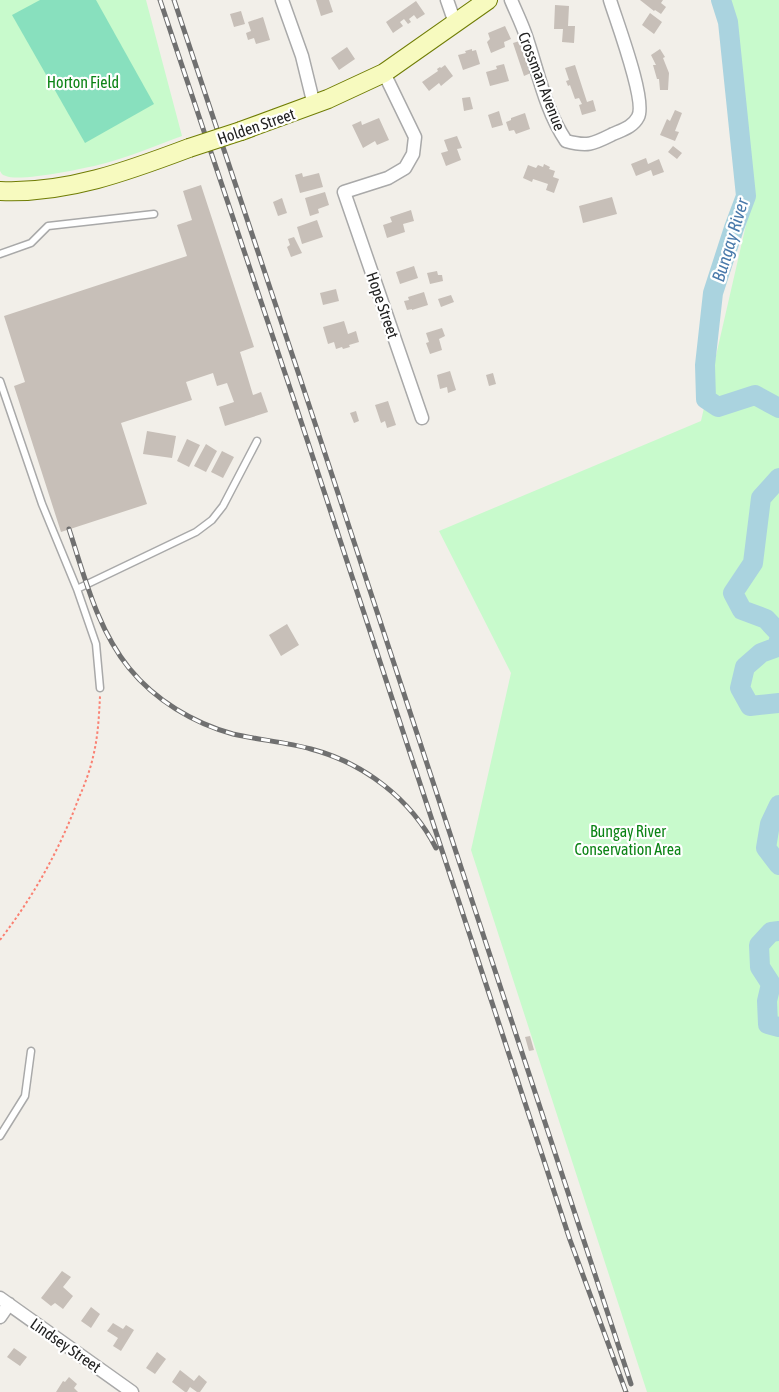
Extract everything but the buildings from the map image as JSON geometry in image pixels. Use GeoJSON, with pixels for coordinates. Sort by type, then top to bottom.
{"type":"FeatureCollection","features":[{"type":"Feature","properties":{"kind":"main road","name":"Holden Street"},"geometry":{"type":"LineString","coordinates":[[0,191],[20,192],[51,189],[102,179],[314,105],[384,73],[488,0]]}},
{"type":"Feature","properties":{"kind":"street"},"geometry":{"type":"LineString","coordinates":[[282,0],[302,56],[314,105]]}},
{"type":"Feature","properties":{"kind":"street"},"geometry":{"type":"LineString","coordinates":[[447,0],[455,23]]}},
{"type":"Feature","properties":{"kind":"street","name":"Crossman Avenue"},"geometry":{"type":"LineString","coordinates":[[511,0],[559,131],[566,141],[580,145],[595,143],[631,126],[639,116],[640,104],[637,88],[610,0]]}},
{"type":"Feature","properties":{"kind":"street","name":"Hope Street"},"geometry":{"type":"LineString","coordinates":[[384,73],[415,137],[412,154],[405,168],[388,178],[344,192],[422,418]]}},
{"type":"Feature","properties":{"kind":"street"},"geometry":{"type":"LineString","coordinates":[[0,1317],[4,1301]]}},
{"type":"Feature","properties":{"kind":"street","name":"Lindsey Street"},"geometry":{"type":"LineString","coordinates":[[4,1301],[132,1392]]}},
{"type":"Feature","properties":{"kind":"lane"},"geometry":{"type":"LineString","coordinates":[[0,254],[31,244],[48,226],[154,214]]}},
{"type":"Feature","properties":{"kind":"lane"},"geometry":{"type":"LineString","coordinates":[[0,381],[42,504],[77,589],[96,644],[100,688]]}},
{"type":"Feature","properties":{"kind":"lane"},"geometry":{"type":"LineString","coordinates":[[77,589],[196,532],[212,520],[223,506],[257,441]]}},
{"type":"Feature","properties":{"kind":"lane"},"geometry":{"type":"LineString","coordinates":[[0,1136],[25,1096],[31,1051]]}},
{"type":"Feature","properties":{"kind":"path"},"geometry":{"type":"LineString","coordinates":[[0,940],[47,870],[66,833],[93,757],[98,726],[100,688]]}},
{"type":"Feature","properties":{"kind":"green space","name":"Horton Field"},"geometry":{"type":"Polygon","coordinates":[[[0,0],[146,0],[182,136],[90,167],[37,176],[13,177],[3,175],[0,171],[0,0]]]}},
{"type":"Feature","properties":{"kind":"green space"},"geometry":{"type":"Polygon","coordinates":[[[40,0],[96,0],[154,104],[85,143],[12,15],[40,0]]]}},
{"type":"Feature","properties":{"kind":"green space","name":"Bungay River Conservation Area"},"geometry":{"type":"Polygon","coordinates":[[[724,0],[779,0],[779,1392],[647,1392],[471,850],[511,673],[439,531],[701,421],[748,216],[728,22],[724,0]]]}},
{"type":"Feature","properties":{"kind":"waterway","name":"Bungay River"},"geometry":{"type":"LineString","coordinates":[[721,0],[728,22],[746,196],[713,293],[705,365],[706,399],[718,407],[755,395],[779,408]]}},
{"type":"Feature","properties":{"kind":"waterway","name":"Bungay River"},"geometry":{"type":"LineString","coordinates":[[779,478],[761,498],[753,563],[733,593],[742,610],[766,619],[779,633]]}},
{"type":"Feature","properties":{"kind":"waterway","name":"Bungay River"},"geometry":{"type":"LineString","coordinates":[[779,640],[777,647],[761,653],[745,667],[740,688],[750,706],[779,703]]}},
{"type":"Feature","properties":{"kind":"waterway","name":"Bungay River"},"geometry":{"type":"LineString","coordinates":[[779,805],[770,824],[766,848],[779,865]]}},
{"type":"Feature","properties":{"kind":"waterway","name":"Bungay River"},"geometry":{"type":"LineString","coordinates":[[779,931],[771,932],[759,945],[760,967],[771,984],[767,1001],[768,1024],[779,1027]]}},
{"type":"Feature","properties":{"kind":"railway"},"geometry":{"type":"LineString","coordinates":[[160,0],[296,406],[570,1240],[626,1392]]}},
{"type":"Feature","properties":{"kind":"railway"},"geometry":{"type":"LineString","coordinates":[[174,0],[631,1384]]}},
{"type":"Feature","properties":{"kind":"railway"},"geometry":{"type":"LineString","coordinates":[[69,529],[100,619],[118,653],[139,680],[176,709],[204,724],[233,734],[311,749],[349,763],[384,785],[399,799],[426,830],[436,848]]}}]}
